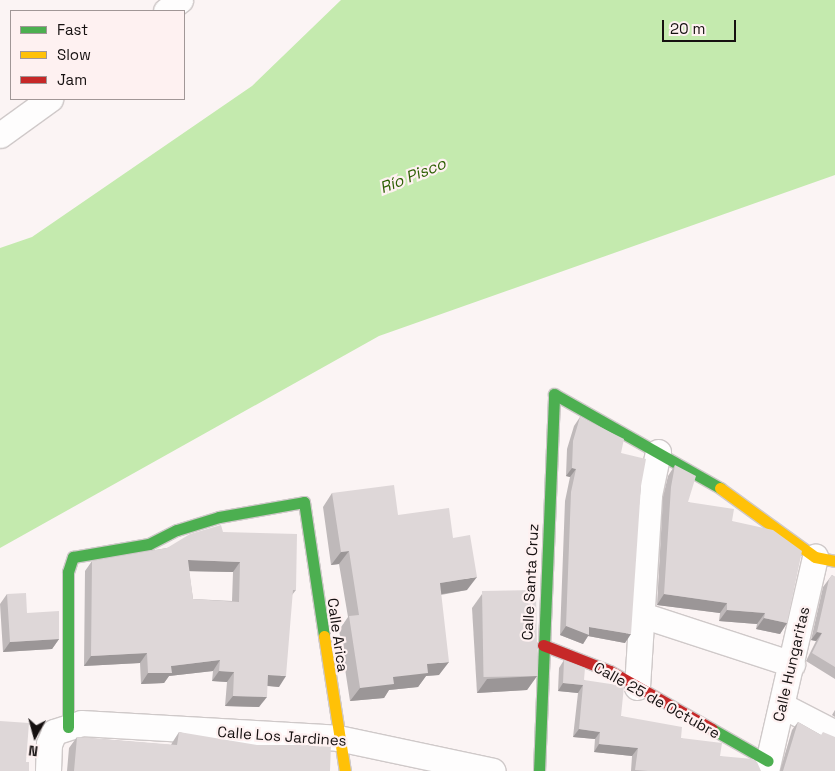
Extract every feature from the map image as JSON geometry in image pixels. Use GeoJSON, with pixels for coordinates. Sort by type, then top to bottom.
{"type":"FeatureCollection","features":[{"type":"Feature","properties":{"kind":"street"},"geometry":{"type":"LineString","coordinates":[[167,10],[180,0]]}},
{"type":"Feature","properties":{"kind":"street"},"geometry":{"type":"LineString","coordinates":[[0,135],[49,100]]}},
{"type":"Feature","properties":{"kind":"street","name":"Calle Santa Cruz"},"geometry":{"type":"LineString","coordinates":[[540,771],[543,645],[554,394],[658,452]]}},
{"type":"Feature","properties":{"kind":"street"},"geometry":{"type":"LineString","coordinates":[[638,687],[649,496],[658,452],[712,482],[825,559]]}},
{"type":"Feature","properties":{"kind":"street","name":"Calle Arica"},"geometry":{"type":"LineString","coordinates":[[68,727],[68,572],[74,557],[116,552],[149,544],[177,530],[218,517],[304,502],[344,771]]}},
{"type":"Feature","properties":{"kind":"street","name":"Calle Hungaritas"},"geometry":{"type":"LineString","coordinates":[[767,766],[792,664],[825,559]]}},
{"type":"Feature","properties":{"kind":"street"},"geometry":{"type":"LineString","coordinates":[[642,615],[792,664]]}},
{"type":"Feature","properties":{"kind":"street","name":"Calle 25 de Octubre"},"geometry":{"type":"LineString","coordinates":[[543,645],[610,671],[767,766]]}},
{"type":"Feature","properties":{"kind":"street"},"geometry":{"type":"LineString","coordinates":[[782,706],[835,733]]}},
{"type":"Feature","properties":{"kind":"street","name":"Calle Los Jardines"},"geometry":{"type":"LineString","coordinates":[[68,727],[81,723],[338,738],[493,771]]}},
{"type":"Feature","properties":{"kind":"street"},"geometry":{"type":"LineString","coordinates":[[48,771],[49,744],[54,732],[68,727]]}},
{"type":"Feature","properties":{"kind":"water","name":"Río Pisco"},"geometry":{"type":"Polygon","coordinates":[[[341,0],[835,0],[835,175],[379,336],[0,548],[0,248],[32,237],[252,86],[341,0]]]}},
{"type":"Feature","properties":{"kind":"building"},"geometry":{"type":"Polygon","coordinates":[[[580,417],[624,439],[621,453],[646,459],[641,486],[631,634],[589,627],[589,635],[566,626],[571,492],[576,469],[572,468],[573,441],[580,417]]]}},
{"type":"Feature","properties":{"kind":"building"},"geometry":{"type":"Polygon","coordinates":[[[675,465],[696,476],[688,502],[734,509],[732,521],[773,530],[802,551],[787,623],[764,618],[765,613],[727,610],[727,603],[664,594],[671,487],[675,465]]]}},
{"type":"Feature","properties":{"kind":"building"},"geometry":{"type":"Polygon","coordinates":[[[394,485],[398,515],[449,508],[453,538],[470,535],[477,577],[440,583],[449,662],[427,664],[428,673],[393,677],[394,684],[360,688],[349,616],[359,615],[349,551],[341,552],[332,493],[394,485]]]}},
{"type":"Feature","properties":{"kind":"building"},"geometry":{"type":"Polygon","coordinates":[[[221,525],[223,532],[297,534],[296,590],[293,590],[286,676],[268,675],[267,697],[233,696],[234,672],[219,671],[220,660],[171,666],[172,673],[148,673],[147,653],[91,656],[92,561],[167,548],[190,534],[221,525]],[[188,560],[193,599],[239,602],[240,562],[188,560]]]}},
{"type":"Feature","properties":{"kind":"building"},"geometry":{"type":"Polygon","coordinates":[[[832,575],[835,577],[835,667],[812,653],[822,633],[817,632],[829,579],[832,575]]]}},
{"type":"Feature","properties":{"kind":"building"},"geometry":{"type":"Polygon","coordinates":[[[536,590],[538,676],[484,677],[482,591],[536,590]]]}},
{"type":"Feature","properties":{"kind":"building"},"geometry":{"type":"Polygon","coordinates":[[[26,593],[27,613],[59,611],[59,639],[10,642],[7,594],[26,593]]]}},
{"type":"Feature","properties":{"kind":"building"},"geometry":{"type":"Polygon","coordinates":[[[564,660],[585,668],[584,680],[624,686],[621,716],[682,727],[681,738],[722,743],[720,756],[753,759],[757,762],[761,771],[635,770],[638,748],[599,744],[600,732],[579,729],[583,685],[563,683],[564,660]]]}},
{"type":"Feature","properties":{"kind":"building"},"geometry":{"type":"Polygon","coordinates":[[[0,721],[29,723],[26,762],[29,762],[29,771],[0,771],[0,721]]]}},
{"type":"Feature","properties":{"kind":"building"},"geometry":{"type":"Polygon","coordinates":[[[798,722],[821,735],[823,732],[835,737],[835,771],[783,771],[798,722]]]}},
{"type":"Feature","properties":{"kind":"building"},"geometry":{"type":"Polygon","coordinates":[[[179,732],[257,745],[331,745],[330,771],[74,771],[77,737],[177,745],[179,732]]]}},
{"type":"Feature","properties":{"kind":"traffic: fast"},"geometry":{"type":"LineString","coordinates":[[539,771],[554,394],[720,488]]}},
{"type":"Feature","properties":{"kind":"traffic: fast"},"geometry":{"type":"LineString","coordinates":[[68,727],[68,572],[73,557],[149,544],[177,530],[219,517],[304,502],[324,636]]}},
{"type":"Feature","properties":{"kind":"traffic: fast"},"geometry":{"type":"LineString","coordinates":[[712,729],[768,761]]}},
{"type":"Feature","properties":{"kind":"traffic: slow"},"geometry":{"type":"LineString","coordinates":[[720,488],[815,557],[835,561]]}},
{"type":"Feature","properties":{"kind":"traffic: slow"},"geometry":{"type":"LineString","coordinates":[[324,636],[345,771]]}},
{"type":"Feature","properties":{"kind":"traffic: jam"},"geometry":{"type":"LineString","coordinates":[[543,645],[610,671],[712,729]]}}]}
